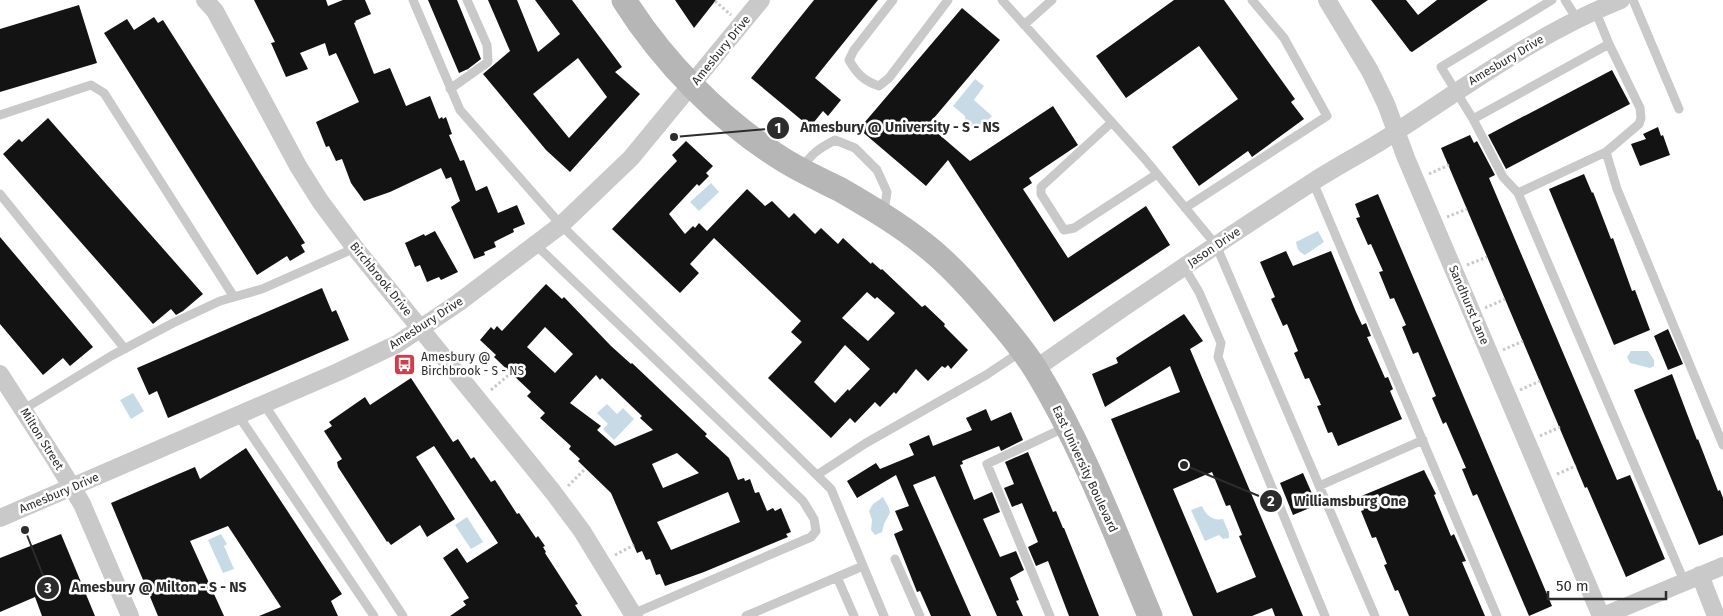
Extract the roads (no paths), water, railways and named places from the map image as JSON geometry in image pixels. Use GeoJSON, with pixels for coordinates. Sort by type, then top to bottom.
{"type":"FeatureCollection","features":[{"type":"Feature","properties":{"kind":"street","name":"Birchbrook Drive"},"geometry":{"type":"LineString","coordinates":[[205,0],[215,11],[298,166],[320,201],[355,248],[510,438],[582,531],[633,615]]}},
{"type":"Feature","properties":{"kind":"street","name":"East University Boulevard"},"geometry":{"type":"LineString","coordinates":[[624,0],[640,26],[692,86],[722,114],[757,142],[802,170],[884,215],[926,246],[970,287],[1029,360],[1067,426],[1150,616]]}},
{"type":"Feature","properties":{"kind":"street","name":"Amesbury Drive"},"geometry":{"type":"LineString","coordinates":[[0,518],[338,372],[397,344],[466,298],[561,225],[631,158],[761,0]]}},
{"type":"Feature","properties":{"kind":"street","name":"Sandhurst Lane"},"geometry":{"type":"LineString","coordinates":[[1327,0],[1370,70],[1386,104],[1406,158],[1602,616]]}},
{"type":"Feature","properties":{"kind":"street","name":"Amesbury Drive"},"geometry":{"type":"LineString","coordinates":[[1396,130],[1456,90],[1609,3]]}},
{"type":"Feature","properties":{"kind":"street","name":"Jason Drive"},"geometry":{"type":"LineString","coordinates":[[1029,360],[1184,267],[1396,130]]}},
{"type":"Feature","properties":{"kind":"street","name":"Milton Street"},"geometry":{"type":"LineString","coordinates":[[0,374],[24,409],[72,488],[91,524],[130,616]]}},
{"type":"Feature","properties":{"kind":"street"},"geometry":{"type":"LineString","coordinates":[[1602,616],[1723,566]]}},
{"type":"Feature","properties":{"kind":"street"},"geometry":{"type":"LineString","coordinates":[[1692,578],[1716,616]]}},
{"type":"Feature","properties":{"kind":"lane"},"geometry":{"type":"LineString","coordinates":[[413,0],[460,110],[561,225],[831,489],[884,616]]}},
{"type":"Feature","properties":{"kind":"lane"},"geometry":{"type":"LineString","coordinates":[[450,89],[488,62],[487,44],[467,0]]}},
{"type":"Feature","properties":{"kind":"lane"},"geometry":{"type":"LineString","coordinates":[[893,0],[854,50],[849,60],[856,72],[866,82],[879,86],[888,78],[948,0]]}},
{"type":"Feature","properties":{"kind":"lane"},"geometry":{"type":"LineString","coordinates":[[1002,0],[1158,174],[1216,245],[1375,616]]}},
{"type":"Feature","properties":{"kind":"lane"},"geometry":{"type":"LineString","coordinates":[[1024,25],[1052,0]]}},
{"type":"Feature","properties":{"kind":"lane"},"geometry":{"type":"LineString","coordinates":[[1185,208],[1327,116],[1284,38],[1252,0]]}},
{"type":"Feature","properties":{"kind":"lane"},"geometry":{"type":"LineString","coordinates":[[1552,0],[1441,67],[1473,119],[1503,177],[1518,193],[1692,578]]}},
{"type":"Feature","properties":{"kind":"lane"},"geometry":{"type":"LineString","coordinates":[[1565,0],[1577,20]]}},
{"type":"Feature","properties":{"kind":"lane"},"geometry":{"type":"LineString","coordinates":[[1633,0],[1679,109]]}},
{"type":"Feature","properties":{"kind":"lane"},"geometry":{"type":"LineString","coordinates":[[1518,193],[1606,152],[1639,124],[1641,118],[1640,108],[1609,44],[1609,3]]}},
{"type":"Feature","properties":{"kind":"lane"},"geometry":{"type":"LineString","coordinates":[[1473,119],[1609,44]]}},
{"type":"Feature","properties":{"kind":"lane"},"geometry":{"type":"LineString","coordinates":[[0,116],[91,85],[104,93],[234,297]]}},
{"type":"Feature","properties":{"kind":"lane"},"geometry":{"type":"LineString","coordinates":[[1112,122],[1041,186],[1041,194],[1064,230],[1074,228],[1158,174]]}},
{"type":"Feature","properties":{"kind":"lane"},"geometry":{"type":"LineString","coordinates":[[802,170],[816,150],[835,140],[855,148],[877,170],[887,192],[884,215]]}},
{"type":"Feature","properties":{"kind":"lane"},"geometry":{"type":"LineString","coordinates":[[1606,152],[1617,189],[1723,445]]}},
{"type":"Feature","properties":{"kind":"lane"},"geometry":{"type":"LineString","coordinates":[[1313,182],[1498,616]]}},
{"type":"Feature","properties":{"kind":"lane"},"geometry":{"type":"LineString","coordinates":[[0,194],[125,349]]}},
{"type":"Feature","properties":{"kind":"lane"},"geometry":{"type":"LineString","coordinates":[[536,245],[804,501],[814,518],[816,531],[811,537],[633,615]]}},
{"type":"Feature","properties":{"kind":"lane"},"geometry":{"type":"LineString","coordinates":[[24,409],[173,323],[220,301],[262,289],[355,248]]}},
{"type":"Feature","properties":{"kind":"lane"},"geometry":{"type":"LineString","coordinates":[[1184,267],[1199,292],[1221,343],[1218,357],[1325,616]]}},
{"type":"Feature","properties":{"kind":"lane"},"geometry":{"type":"LineString","coordinates":[[817,475],[866,443],[986,375],[1029,360]]}},
{"type":"Feature","properties":{"kind":"lane"},"geometry":{"type":"LineString","coordinates":[[264,404],[403,616]]}},
{"type":"Feature","properties":{"kind":"lane"},"geometry":{"type":"LineString","coordinates":[[238,414],[374,616]]}},
{"type":"Feature","properties":{"kind":"lane"},"geometry":{"type":"LineString","coordinates":[[1050,616],[987,464],[1067,426]]}},
{"type":"Feature","properties":{"kind":"lane"},"geometry":{"type":"LineString","coordinates":[[1319,486],[1423,440]]}},
{"type":"Feature","properties":{"kind":"lane"},"geometry":{"type":"LineString","coordinates":[[896,559],[920,616]]}},
{"type":"Feature","properties":{"kind":"lane"},"geometry":{"type":"LineString","coordinates":[[746,616],[863,566]]}},
{"type":"Feature","properties":{"kind":"lane"},"geometry":{"type":"LineString","coordinates":[[837,577],[854,616]]}},
{"type":"Feature","properties":{"kind":"water"},"geometry":{"type":"Polygon","coordinates":[[[975,79],[984,86],[974,100],[992,116],[985,123],[986,126],[966,128],[965,116],[953,106],[975,79]]]}},
{"type":"Feature","properties":{"kind":"water"},"geometry":{"type":"Polygon","coordinates":[[[711,183],[719,192],[699,211],[690,202],[711,183]]]}},
{"type":"Feature","properties":{"kind":"water"},"geometry":{"type":"Polygon","coordinates":[[[1318,231],[1324,242],[1305,255],[1301,253],[1296,242],[1318,231]]]}},
{"type":"Feature","properties":{"kind":"water"},"geometry":{"type":"Polygon","coordinates":[[[1631,351],[1648,351],[1654,360],[1654,366],[1650,368],[1630,363],[1627,357],[1631,351]]]}},
{"type":"Feature","properties":{"kind":"water"},"geometry":{"type":"Polygon","coordinates":[[[133,393],[144,411],[131,419],[120,400],[133,393]]]}},
{"type":"Feature","properties":{"kind":"water"},"geometry":{"type":"Polygon","coordinates":[[[607,404],[617,414],[623,408],[634,419],[614,440],[603,429],[608,424],[597,413],[607,404]]]}},
{"type":"Feature","properties":{"kind":"water"},"geometry":{"type":"Polygon","coordinates":[[[883,497],[890,513],[882,532],[875,535],[871,530],[872,520],[869,511],[873,504],[883,497]]]}},
{"type":"Feature","properties":{"kind":"water"},"geometry":{"type":"Polygon","coordinates":[[[1202,506],[1210,517],[1223,519],[1229,533],[1229,538],[1223,539],[1219,535],[1205,541],[1191,510],[1202,506]]]}},
{"type":"Feature","properties":{"kind":"water"},"geometry":{"type":"Polygon","coordinates":[[[467,517],[483,542],[471,549],[455,525],[467,517]]]}},
{"type":"Feature","properties":{"kind":"water"},"geometry":{"type":"Polygon","coordinates":[[[221,534],[227,544],[224,546],[234,569],[223,573],[208,540],[221,534]]]}},
{"type":"Feature","properties":{"kind":"place","name":"Amesbury @ University - S - NS"},"geometry":{"type":"Point","coordinates":[674,137]}},
{"type":"Feature","properties":{"kind":"place","name":"Amesbury @ Birchbrook - S - NS"},"geometry":{"type":"Point","coordinates":[405,364]}},
{"type":"Feature","properties":{"kind":"place","name":"Williamsburg One"},"geometry":{"type":"Point","coordinates":[1184,465]}},
{"type":"Feature","properties":{"kind":"place","name":"Amesbury @ Milton - S - NS"},"geometry":{"type":"Point","coordinates":[25,530]}}]}
